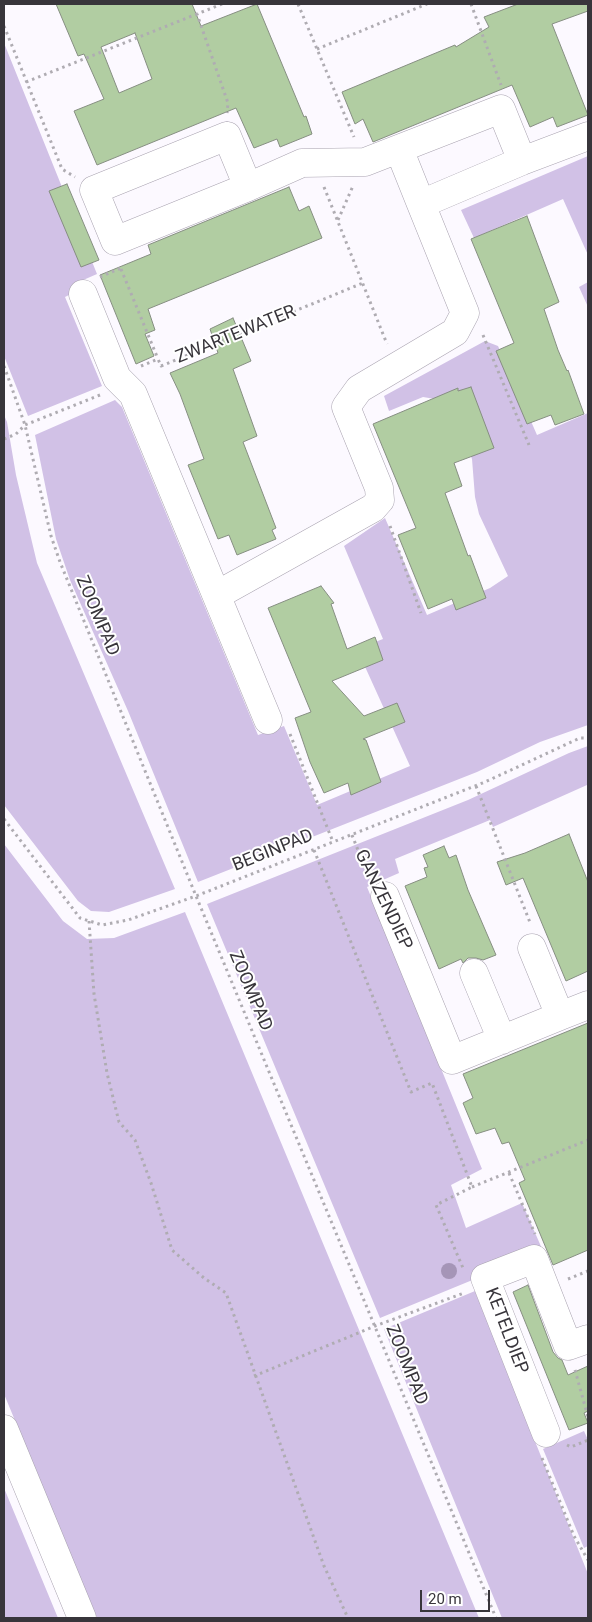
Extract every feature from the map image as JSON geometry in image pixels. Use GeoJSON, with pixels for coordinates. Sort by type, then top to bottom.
{"type":"FeatureCollection","features":[{"type":"Feature","properties":{"kind":"street"},"geometry":{"type":"LineString","coordinates":[[248,188],[227,136],[94,190],[115,241],[248,188],[302,163],[365,162],[501,109],[522,162]]}},
{"type":"Feature","properties":{"kind":"street"},"geometry":{"type":"LineString","coordinates":[[421,204],[588,136]]}},
{"type":"Feature","properties":{"kind":"street"},"geometry":{"type":"LineString","coordinates":[[217,596],[373,508],[380,500],[379,488],[346,407],[359,389],[455,332],[465,313],[399,149]]}},
{"type":"Feature","properties":{"kind":"street"},"geometry":{"type":"LineString","coordinates":[[90,286],[117,378],[115,389],[134,394],[268,720]]}},
{"type":"Feature","properties":{"kind":"street","name":"GANZENDIEP"},"geometry":{"type":"LineString","coordinates":[[385,896],[452,1060],[588,1005]]}},
{"type":"Feature","properties":{"kind":"street"},"geometry":{"type":"LineString","coordinates":[[532,948],[560,1016]]}},
{"type":"Feature","properties":{"kind":"street"},"geometry":{"type":"LineString","coordinates":[[474,974],[502,1040]]}},
{"type":"Feature","properties":{"kind":"street"},"geometry":{"type":"LineString","coordinates":[[534,1259],[578,1342]]}},
{"type":"Feature","properties":{"kind":"street","name":"KETELDIEP"},"geometry":{"type":"LineString","coordinates":[[534,1259],[486,1278],[480,1286],[544,1444]]}},
{"type":"Feature","properties":{"kind":"street"},"geometry":{"type":"LineString","coordinates":[[4,1429],[82,1618]]}},
{"type":"Feature","properties":{"kind":"path"},"geometry":{"type":"LineString","coordinates":[[26,82],[222,4]]}},
{"type":"Feature","properties":{"kind":"path"},"geometry":{"type":"LineString","coordinates":[[298,4],[365,162],[338,220]]}},
{"type":"Feature","properties":{"kind":"path"},"geometry":{"type":"LineString","coordinates":[[317,49],[427,4]]}},
{"type":"Feature","properties":{"kind":"path"},"geometry":{"type":"LineString","coordinates":[[471,4],[502,89],[501,109]]}},
{"type":"Feature","properties":{"kind":"path"},"geometry":{"type":"LineString","coordinates":[[197,14],[228,103],[227,136]]}},
{"type":"Feature","properties":{"kind":"path"},"geometry":{"type":"LineString","coordinates":[[4,26],[62,169],[94,190]]}},
{"type":"Feature","properties":{"kind":"path"},"geometry":{"type":"LineString","coordinates":[[302,163],[324,186],[397,368]]}},
{"type":"Feature","properties":{"kind":"path"},"geometry":{"type":"LineString","coordinates":[[115,241],[121,269],[158,359]]}},
{"type":"Feature","properties":{"kind":"path"},"geometry":{"type":"LineString","coordinates":[[90,286],[121,269]]}},
{"type":"Feature","properties":{"kind":"path","name":"ZWARTEWATER"},"geometry":{"type":"LineString","coordinates":[[115,389],[125,372],[158,359],[161,366],[363,283]]}},
{"type":"Feature","properties":{"kind":"path"},"geometry":{"type":"LineString","coordinates":[[465,313],[481,331],[529,445]]}},
{"type":"Feature","properties":{"kind":"path","name":"ZOOMPAD"},"geometry":{"type":"LineString","coordinates":[[4,366],[25,425],[51,536],[60,562],[196,896],[496,1618]]}},
{"type":"Feature","properties":{"kind":"path"},"geometry":{"type":"LineString","coordinates":[[4,439],[16,434],[25,425],[115,389]]}},
{"type":"Feature","properties":{"kind":"path"},"geometry":{"type":"LineString","coordinates":[[380,500],[421,613]]}},
{"type":"Feature","properties":{"kind":"path"},"geometry":{"type":"LineString","coordinates":[[268,720],[286,724],[333,842]]}},
{"type":"Feature","properties":{"kind":"path","name":"BEGINPAD"},"geometry":{"type":"LineString","coordinates":[[89,921],[102,925],[128,920],[196,896],[476,786],[580,738],[588,738]]}},
{"type":"Feature","properties":{"kind":"path"},"geometry":{"type":"LineString","coordinates":[[476,786],[536,938],[532,948]]}},
{"type":"Feature","properties":{"kind":"path"},"geometry":{"type":"LineString","coordinates":[[4,819],[80,918],[89,921],[94,994],[107,1073],[119,1122],[135,1140],[172,1250],[204,1278],[226,1293],[254,1376],[324,1566],[348,1618]]}},
{"type":"Feature","properties":{"kind":"path","name":"GANZENDIEP"},"geometry":{"type":"LineString","coordinates":[[352,835],[374,892],[385,896]]}},
{"type":"Feature","properties":{"kind":"path"},"geometry":{"type":"LineString","coordinates":[[314,850],[411,1092],[432,1083],[472,1188]]}},
{"type":"Feature","properties":{"kind":"path"},"geometry":{"type":"LineString","coordinates":[[254,1376],[375,1326],[480,1286],[436,1205],[588,1140]]}},
{"type":"Feature","properties":{"kind":"path"},"geometry":{"type":"LineString","coordinates":[[508,1173],[538,1241],[534,1259]]}},
{"type":"Feature","properties":{"kind":"path"},"geometry":{"type":"LineString","coordinates":[[578,1342],[588,1417]]}},
{"type":"Feature","properties":{"kind":"path"},"geometry":{"type":"LineString","coordinates":[[544,1444],[574,1536],[588,1560]]}},
{"type":"Feature","properties":{"kind":"shaded area"},"geometry":{"type":"Polygon","coordinates":[[[4,43],[97,274],[81,281],[83,288],[65,297],[102,386],[28,416],[4,356],[4,43]]]}},
{"type":"Feature","properties":{"kind":"shaded area"},"geometry":{"type":"Polygon","coordinates":[[[588,156],[588,255],[563,199],[474,238],[461,210],[588,156]]]}},
{"type":"Feature","properties":{"kind":"shaded area"},"geometry":{"type":"Polygon","coordinates":[[[588,282],[588,307],[579,287],[588,282]]]}},
{"type":"Feature","properties":{"kind":"shaded area"},"geometry":{"type":"Polygon","coordinates":[[[485,341],[498,346],[537,435],[588,413],[588,725],[540,742],[477,772],[198,882],[128,711],[70,580],[56,539],[35,435],[115,400],[122,407],[258,735],[284,726],[317,805],[410,766],[357,649],[383,639],[344,546],[385,518],[427,615],[490,588],[508,576],[479,514],[475,497],[472,459],[447,401],[423,397],[389,411],[384,396],[485,341]]]}},
{"type":"Feature","properties":{"kind":"shaded area"},"geometry":{"type":"Polygon","coordinates":[[[4,415],[37,563],[175,889],[109,912],[91,911],[78,901],[4,805],[4,415]]]}},
{"type":"Feature","properties":{"kind":"shaded area"},"geometry":{"type":"Polygon","coordinates":[[[588,746],[588,788],[587,785],[493,827],[490,820],[395,859],[399,873],[367,887],[482,1169],[451,1185],[466,1228],[522,1203],[543,1251],[380,1318],[207,904],[468,800],[588,746]]]}},
{"type":"Feature","properties":{"kind":"shaded area"},"geometry":{"type":"Polygon","coordinates":[[[4,844],[63,921],[87,939],[114,938],[185,912],[479,1618],[97,1618],[4,1394],[4,844]]]}},
{"type":"Feature","properties":{"kind":"shaded area"},"geometry":{"type":"Polygon","coordinates":[[[475,1291],[588,1574],[588,1618],[502,1618],[384,1329],[475,1291]]]}},
{"type":"Feature","properties":{"kind":"shaded area"},"geometry":{"type":"Polygon","coordinates":[[[584,1431],[588,1440],[588,1546],[584,1548],[543,1449],[584,1431]]]}},
{"type":"Feature","properties":{"kind":"shaded area"},"geometry":{"type":"Polygon","coordinates":[[[4,1488],[58,1618],[4,1618],[4,1488]]]}},
{"type":"Feature","properties":{"kind":"building"},"geometry":{"type":"Polygon","coordinates":[[[56,4],[192,4],[201,26],[257,4],[312,134],[280,147],[277,139],[254,148],[236,108],[97,165],[74,111],[104,99],[84,54],[78,56],[56,4]],[[135,33],[101,47],[119,93],[152,79],[135,33]]]}},
{"type":"Feature","properties":{"kind":"building"},"geometry":{"type":"Polygon","coordinates":[[[518,4],[588,4],[588,11],[552,24],[588,115],[557,127],[553,117],[530,127],[512,85],[373,142],[363,119],[355,124],[342,92],[455,45],[456,47],[489,27],[484,17],[518,4]]]}},
{"type":"Feature","properties":{"kind":"building"},"geometry":{"type":"Polygon","coordinates":[[[67,184],[99,260],[81,267],[49,191],[67,184]]]}},
{"type":"Feature","properties":{"kind":"building"},"geometry":{"type":"Polygon","coordinates":[[[289,187],[299,211],[309,206],[322,238],[148,309],[155,330],[145,334],[154,356],[136,364],[100,275],[151,254],[148,245],[289,187]]]}},
{"type":"Feature","properties":{"kind":"building"},"geometry":{"type":"Polygon","coordinates":[[[527,216],[559,302],[544,309],[558,350],[568,370],[584,414],[555,425],[551,415],[527,424],[496,351],[514,343],[471,239],[527,216]]]}},
{"type":"Feature","properties":{"kind":"building"},"geometry":{"type":"Polygon","coordinates":[[[233,318],[251,361],[233,369],[257,436],[243,442],[276,528],[272,530],[276,539],[237,555],[229,535],[218,539],[188,465],[204,459],[180,394],[170,373],[218,353],[210,329],[233,318]]]}},
{"type":"Feature","properties":{"kind":"building"},"geometry":{"type":"Polygon","coordinates":[[[471,387],[494,448],[454,463],[462,486],[445,493],[486,598],[456,610],[452,599],[428,609],[398,535],[416,528],[373,424],[458,388],[458,391],[471,387]]]}},
{"type":"Feature","properties":{"kind":"building"},"geometry":{"type":"Polygon","coordinates":[[[321,586],[334,603],[331,604],[347,649],[375,637],[383,660],[332,681],[364,716],[397,703],[405,722],[363,739],[366,740],[381,782],[351,795],[348,783],[324,793],[310,762],[295,718],[311,712],[268,608],[321,586]]]}},
{"type":"Feature","properties":{"kind":"building"},"geometry":{"type":"Polygon","coordinates":[[[569,834],[588,882],[588,971],[566,981],[523,878],[506,885],[497,862],[525,853],[569,834]]]}},
{"type":"Feature","properties":{"kind":"building"},"geometry":{"type":"Polygon","coordinates":[[[444,846],[449,858],[456,855],[468,890],[496,955],[483,960],[468,958],[463,963],[461,959],[439,969],[405,886],[427,877],[424,868],[428,867],[423,855],[444,846]]]}},
{"type":"Feature","properties":{"kind":"building"},"geometry":{"type":"Polygon","coordinates":[[[588,1023],[588,1250],[553,1265],[519,1183],[525,1180],[509,1142],[502,1144],[495,1128],[476,1134],[463,1103],[473,1098],[463,1074],[588,1023]]]}},
{"type":"Feature","properties":{"kind":"building"},"geometry":{"type":"Polygon","coordinates":[[[528,1285],[553,1352],[562,1360],[568,1375],[588,1366],[588,1411],[584,1413],[588,1423],[569,1430],[513,1292],[528,1285]]]}}]}
